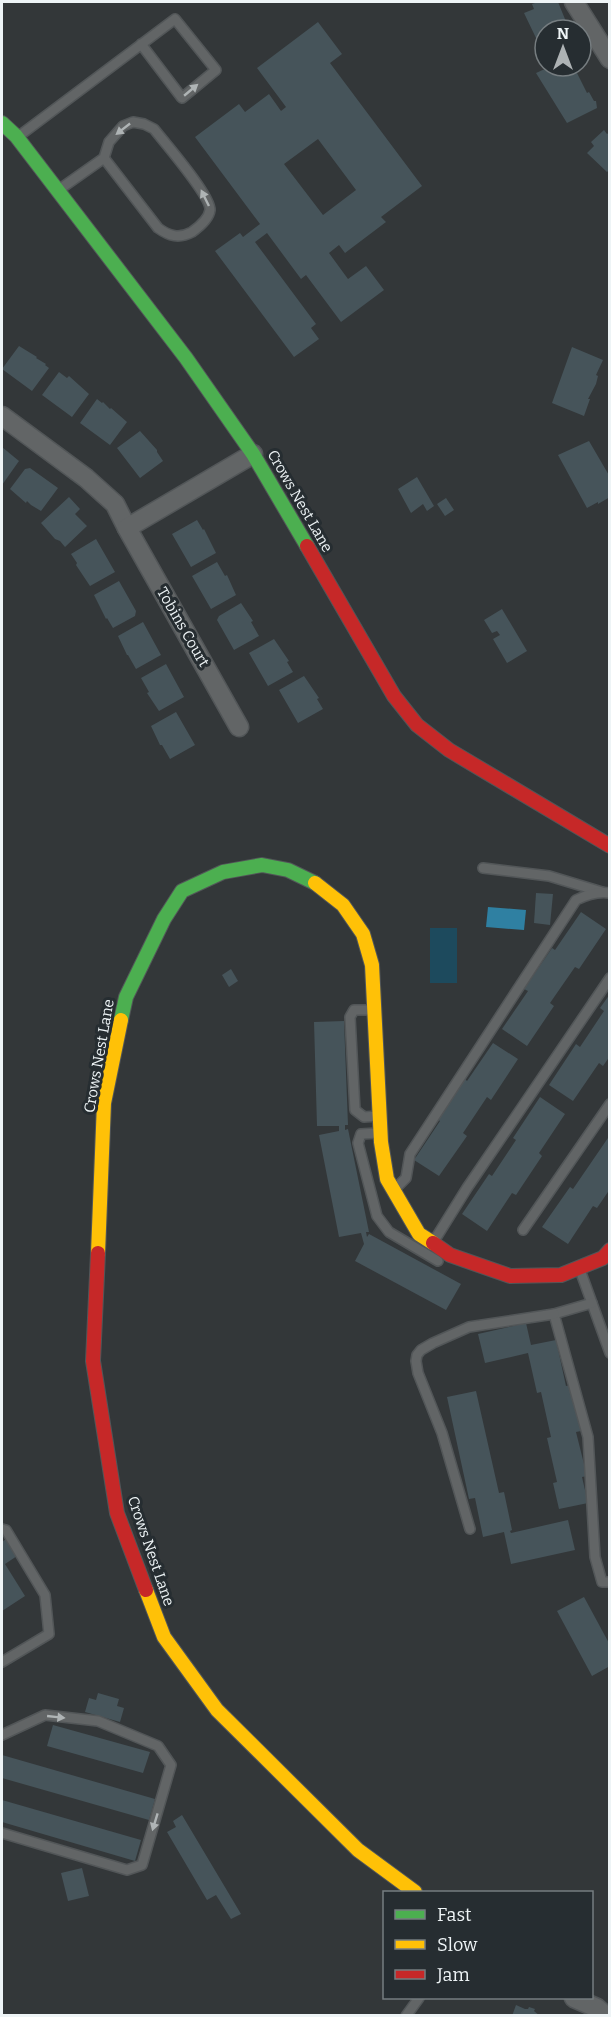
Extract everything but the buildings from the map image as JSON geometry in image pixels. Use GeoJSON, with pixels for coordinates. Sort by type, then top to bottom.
{"type":"FeatureCollection","features":[{"type":"Feature","properties":{"kind":"street"},"geometry":{"type":"LineString","coordinates":[[574,2],[609,59]]}},
{"type":"Feature","properties":{"kind":"street","name":"Crows Nest Lane"},"geometry":{"type":"LineString","coordinates":[[2,123],[18,138],[186,358],[253,454],[394,696],[417,725],[449,750],[609,846]]}},
{"type":"Feature","properties":{"kind":"street","name":"Tobins Court"},"geometry":{"type":"LineString","coordinates":[[2,416],[86,478],[115,504],[239,727]]}},
{"type":"Feature","properties":{"kind":"street"},"geometry":{"type":"LineString","coordinates":[[127,528],[253,454]]}},
{"type":"Feature","properties":{"kind":"street","name":"Crows Nest Lane"},"geometry":{"type":"LineString","coordinates":[[412,1891],[358,1850],[217,1710],[164,1637],[117,1513],[93,1362],[104,1103],[126,997],[164,919],[182,891],[223,872],[262,865],[288,870],[314,882],[343,905],[363,934],[372,965],[380,1132],[387,1179],[393,1190],[393,1215],[450,1255],[510,1276],[561,1275],[603,1258],[609,1250]]}},
{"type":"Feature","properties":{"kind":"street"},"geometry":{"type":"LineString","coordinates":[[576,1999],[597,2008],[606,2016]]}},
{"type":"Feature","properties":{"kind":"lane"},"geometry":{"type":"LineString","coordinates":[[18,138],[141,44],[176,19],[216,70],[182,98],[141,44]]}},
{"type":"Feature","properties":{"kind":"lane"},"geometry":{"type":"LineString","coordinates":[[58,190],[104,158],[109,142],[123,126],[133,122],[144,124],[154,129],[209,202],[210,212],[205,221],[192,232],[179,237],[168,236],[158,228],[104,158]]}},
{"type":"Feature","properties":{"kind":"lane"},"geometry":{"type":"LineString","coordinates":[[483,868],[549,876],[607,893]]}},
{"type":"Feature","properties":{"kind":"lane"},"geometry":{"type":"LineString","coordinates":[[393,1190],[406,1178],[410,1154],[576,900],[588,895],[607,893]]}},
{"type":"Feature","properties":{"kind":"lane"},"geometry":{"type":"LineString","coordinates":[[433,1243],[467,1188],[609,978]]}},
{"type":"Feature","properties":{"kind":"lane"},"geometry":{"type":"LineString","coordinates":[[374,1010],[354,1010],[350,1017],[355,1110],[364,1117],[380,1116]]}},
{"type":"Feature","properties":{"kind":"lane"},"geometry":{"type":"LineString","coordinates":[[523,1230],[609,1104]]}},
{"type":"Feature","properties":{"kind":"lane"},"geometry":{"type":"LineString","coordinates":[[380,1132],[361,1134],[358,1143],[377,1216],[393,1215],[389,1232],[446,1266],[456,1266],[461,1258]]}},
{"type":"Feature","properties":{"kind":"lane"},"geometry":{"type":"LineString","coordinates":[[579,1268],[609,1353]]}},
{"type":"Feature","properties":{"kind":"lane"},"geometry":{"type":"LineString","coordinates":[[470,1529],[442,1432],[418,1373],[417,1355],[427,1346],[469,1327],[554,1314],[592,1303]]}},
{"type":"Feature","properties":{"kind":"lane"},"geometry":{"type":"LineString","coordinates":[[554,1314],[588,1437],[595,1557],[602,1582],[609,1582]]}},
{"type":"Feature","properties":{"kind":"lane"},"geometry":{"type":"LineString","coordinates":[[2,1529],[6,1530],[45,1594],[49,1634],[2,1662]]}},
{"type":"Feature","properties":{"kind":"lane"},"geometry":{"type":"LineString","coordinates":[[2,1735],[45,1716],[98,1722],[158,1746],[171,1765],[142,1865],[127,1870],[2,1833]]}},
{"type":"Feature","properties":{"kind":"lane"},"geometry":{"type":"LineString","coordinates":[[405,2016],[418,1999]]}},
{"type":"Feature","properties":{"kind":"shaded area"},"geometry":{"type":"Polygon","coordinates":[[[488,907],[526,910],[524,930],[486,927],[488,907]]]}},
{"type":"Feature","properties":{"kind":"shaded area"},"geometry":{"type":"Polygon","coordinates":[[[430,928],[457,928],[457,983],[430,983],[430,928]]]}},
{"type":"Feature","properties":{"kind":"traffic: fast"},"geometry":{"type":"LineString","coordinates":[[2,123],[16,136],[186,358],[253,454],[307,546]]}},
{"type":"Feature","properties":{"kind":"traffic: fast"},"geometry":{"type":"LineString","coordinates":[[121,1020],[126,997],[164,919],[182,891],[223,872],[262,865],[288,870],[315,883]]}},
{"type":"Feature","properties":{"kind":"traffic: slow"},"geometry":{"type":"LineString","coordinates":[[315,883],[343,905],[363,934],[372,965],[381,1142],[387,1179],[419,1234],[433,1243]]}},
{"type":"Feature","properties":{"kind":"traffic: slow"},"geometry":{"type":"LineString","coordinates":[[98,1253],[104,1103],[121,1020]]}},
{"type":"Feature","properties":{"kind":"traffic: slow"},"geometry":{"type":"LineString","coordinates":[[146,1590],[164,1637],[217,1710],[358,1850],[414,1891]]}},
{"type":"Feature","properties":{"kind":"traffic: jam"},"geometry":{"type":"LineString","coordinates":[[307,546],[394,696],[417,725],[449,750],[610,846]]}},
{"type":"Feature","properties":{"kind":"traffic: jam"},"geometry":{"type":"LineString","coordinates":[[433,1243],[450,1255],[510,1276],[561,1275],[603,1258],[610,1250]]}},
{"type":"Feature","properties":{"kind":"traffic: jam"},"geometry":{"type":"LineString","coordinates":[[98,1253],[93,1361],[117,1513],[146,1590]]}}]}
